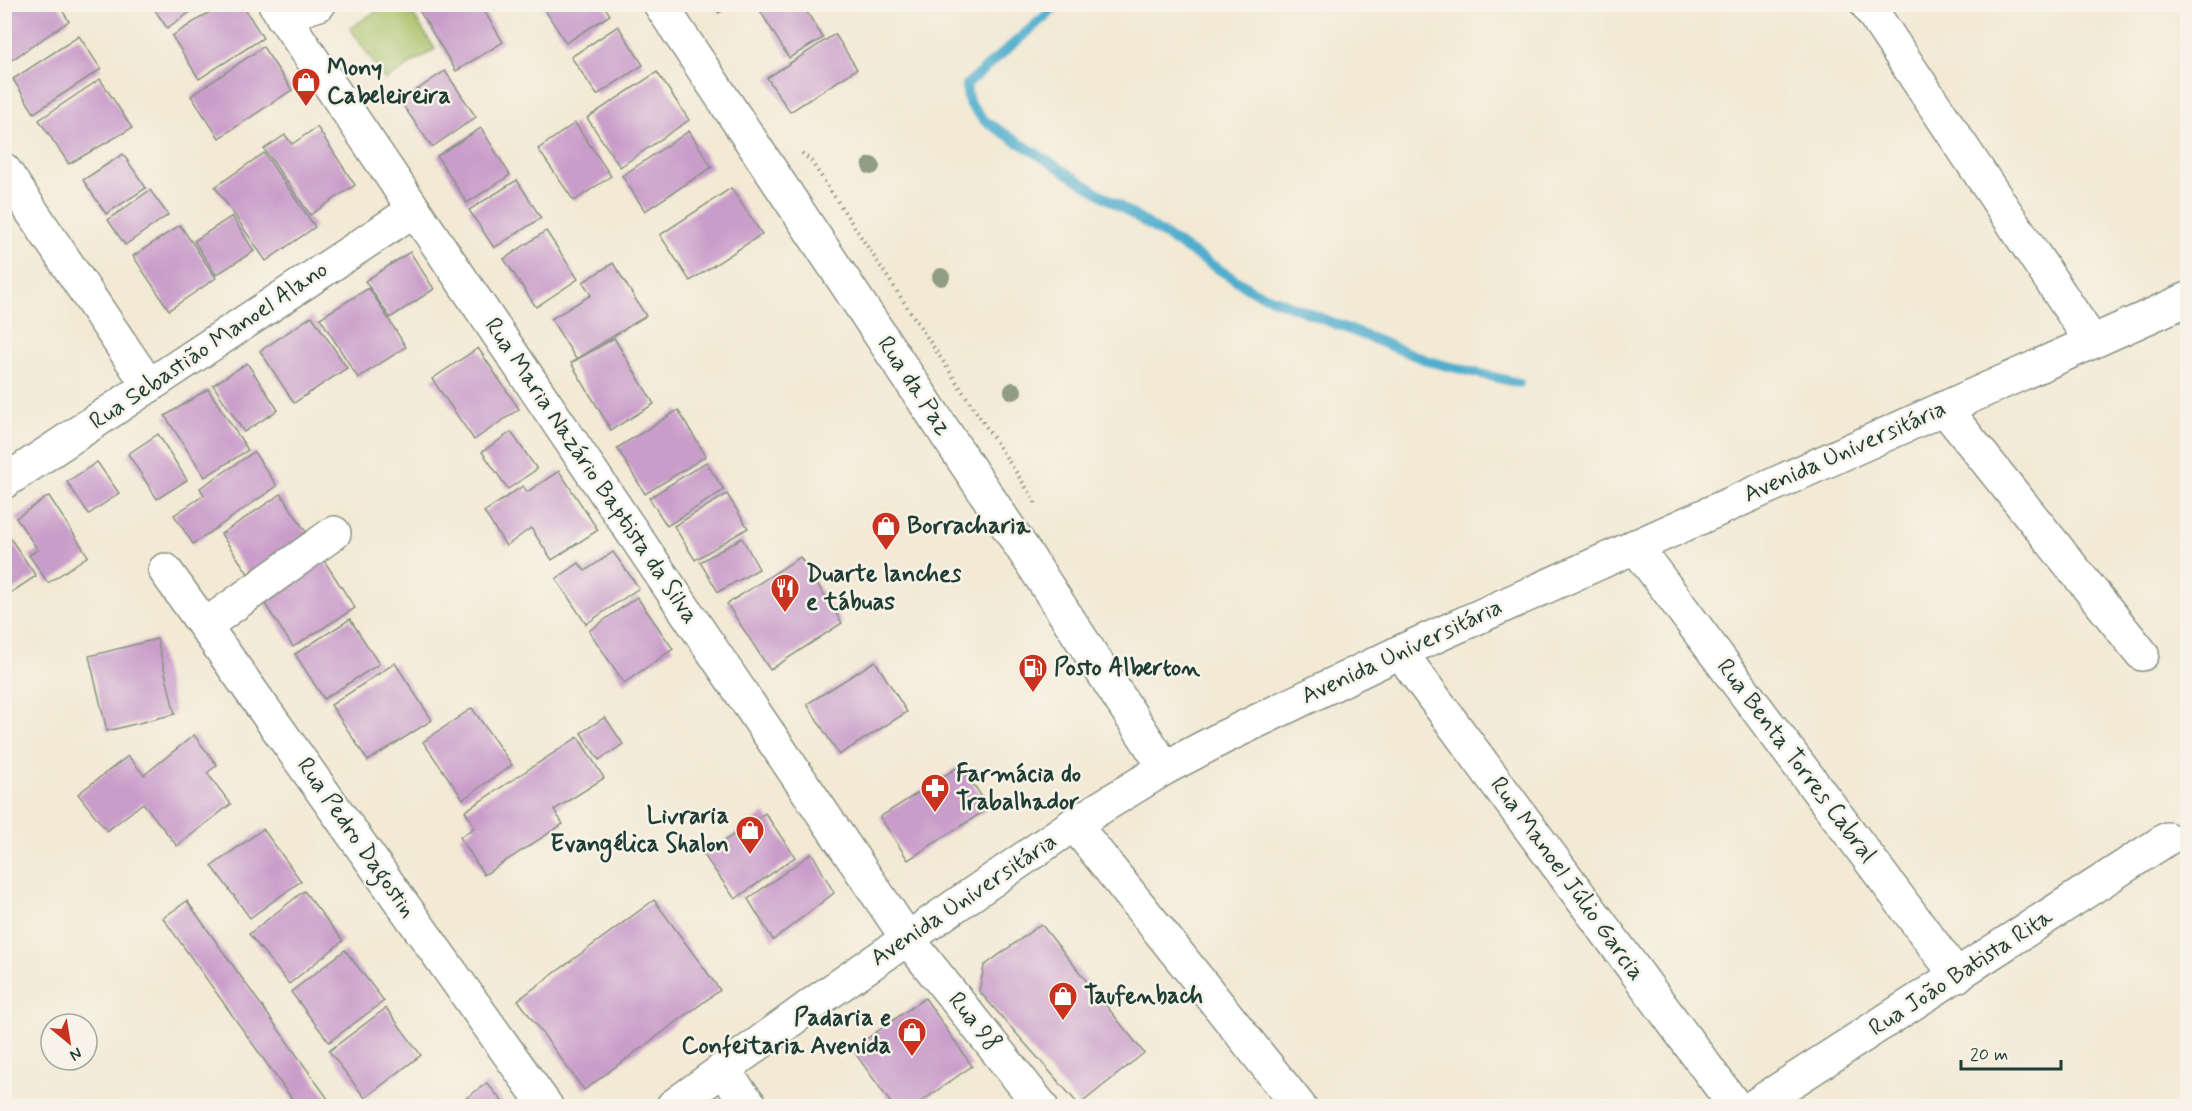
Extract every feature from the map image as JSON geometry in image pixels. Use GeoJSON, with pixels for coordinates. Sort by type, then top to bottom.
{"type":"FeatureCollection","features":[{"type":"Feature","properties":{"kind":"street"},"geometry":{"type":"LineString","coordinates":[[279,10],[319,4]]}},
{"type":"Feature","properties":{"kind":"street","name":"Rua da Paz"},"geometry":{"type":"LineString","coordinates":[[660,4],[1166,768]]}},
{"type":"Feature","properties":{"kind":"street"},"geometry":{"type":"LineString","coordinates":[[1867,4],[2092,342]]}},
{"type":"Feature","properties":{"kind":"street","name":"Rua Maria Nazário Baptista da Silva"},"geometry":{"type":"LineString","coordinates":[[279,10],[907,938]]}},
{"type":"Feature","properties":{"kind":"street"},"geometry":{"type":"LineString","coordinates":[[4,170],[149,386]]}},
{"type":"Feature","properties":{"kind":"street","name":"Rua Sebastião Manoel Alano"},"geometry":{"type":"LineString","coordinates":[[4,482],[414,210]]}},
{"type":"Feature","properties":{"kind":"street","name":"Avenida Universitária"},"geometry":{"type":"LineString","coordinates":[[673,1107],[907,938],[1074,824],[1166,768],[1241,728],[1400,652],[2187,299]]}},
{"type":"Feature","properties":{"kind":"street"},"geometry":{"type":"LineString","coordinates":[[1944,408],[2142,654]]}},
{"type":"Feature","properties":{"kind":"street"},"geometry":{"type":"LineString","coordinates":[[206,625],[334,533]]}},
{"type":"Feature","properties":{"kind":"street","name":"Rua Benta Torres Cabral"},"geometry":{"type":"LineString","coordinates":[[1635,546],[1957,976]]}},
{"type":"Feature","properties":{"kind":"street","name":"Rua Pedro Dagostin"},"geometry":{"type":"LineString","coordinates":[[165,570],[546,1107]]}},
{"type":"Feature","properties":{"kind":"street","name":"Rua Manoel Júlio Garcia"},"geometry":{"type":"LineString","coordinates":[[1400,652],[1735,1107]]}},
{"type":"Feature","properties":{"kind":"street"},"geometry":{"type":"LineString","coordinates":[[1074,824],[1299,1107]]}},
{"type":"Feature","properties":{"kind":"street","name":"Rua João Batista Rita"},"geometry":{"type":"LineString","coordinates":[[1754,1107],[2167,840]]}},
{"type":"Feature","properties":{"kind":"street","name":"Rua 98"},"geometry":{"type":"LineString","coordinates":[[907,938],[1041,1107]]}},
{"type":"Feature","properties":{"kind":"street"},"geometry":{"type":"LineString","coordinates":[[722,1070],[751,1107]]}},
{"type":"Feature","properties":{"kind":"green space"},"geometry":{"type":"Polygon","coordinates":[[[386,5],[407,5],[435,49],[385,80],[350,28],[386,5]]]}},
{"type":"Feature","properties":{"kind":"building"},"geometry":{"type":"Polygon","coordinates":[[[4,4],[58,4],[69,21],[4,65],[4,4]]]}},
{"type":"Feature","properties":{"kind":"building"},"geometry":{"type":"Polygon","coordinates":[[[151,4],[202,4],[167,28],[151,4]]]}},
{"type":"Feature","properties":{"kind":"building"},"geometry":{"type":"Polygon","coordinates":[[[222,4],[242,4],[263,38],[199,79],[172,36],[222,4]]]}},
{"type":"Feature","properties":{"kind":"building"},"geometry":{"type":"Polygon","coordinates":[[[421,4],[480,4],[503,42],[456,71],[417,7],[421,4]]]}},
{"type":"Feature","properties":{"kind":"building"},"geometry":{"type":"Polygon","coordinates":[[[541,4],[603,4],[610,15],[566,43],[541,4]]]}},
{"type":"Feature","properties":{"kind":"building"},"geometry":{"type":"Polygon","coordinates":[[[713,4],[732,4],[719,13],[713,4]]]}},
{"type":"Feature","properties":{"kind":"building"},"geometry":{"type":"Polygon","coordinates":[[[756,4],[802,4],[823,38],[789,58],[756,4]]]}},
{"type":"Feature","properties":{"kind":"building"},"geometry":{"type":"Polygon","coordinates":[[[618,26],[643,65],[597,95],[571,57],[618,26]]]}},
{"type":"Feature","properties":{"kind":"building"},"geometry":{"type":"Polygon","coordinates":[[[835,34],[857,69],[790,112],[767,78],[835,34]]]}},
{"type":"Feature","properties":{"kind":"building"},"geometry":{"type":"Polygon","coordinates":[[[79,36],[101,69],[34,113],[13,79],[79,36]]]}},
{"type":"Feature","properties":{"kind":"building"},"geometry":{"type":"Polygon","coordinates":[[[263,47],[292,90],[219,138],[191,96],[263,47]]]}},
{"type":"Feature","properties":{"kind":"building"},"geometry":{"type":"Polygon","coordinates":[[[445,71],[476,117],[432,147],[400,101],[445,71]]]}},
{"type":"Feature","properties":{"kind":"building"},"geometry":{"type":"Polygon","coordinates":[[[657,72],[689,120],[620,167],[587,118],[657,72]]]}},
{"type":"Feature","properties":{"kind":"building"},"geometry":{"type":"Polygon","coordinates":[[[100,79],[132,128],[69,164],[39,120],[100,79]]]}},
{"type":"Feature","properties":{"kind":"building"},"geometry":{"type":"Polygon","coordinates":[[[575,123],[611,176],[574,201],[538,149],[575,123]]]}},
{"type":"Feature","properties":{"kind":"building"},"geometry":{"type":"Polygon","coordinates":[[[317,127],[355,185],[310,215],[264,149],[285,135],[292,144],[317,127]]]}},
{"type":"Feature","properties":{"kind":"building"},"geometry":{"type":"Polygon","coordinates":[[[481,128],[510,175],[467,203],[437,156],[481,128]]]}},
{"type":"Feature","properties":{"kind":"building"},"geometry":{"type":"Polygon","coordinates":[[[689,131],[712,167],[645,211],[622,176],[689,131]]]}},
{"type":"Feature","properties":{"kind":"building"},"geometry":{"type":"Polygon","coordinates":[[[264,153],[315,227],[266,261],[215,187],[264,153]]]}},
{"type":"Feature","properties":{"kind":"building"},"geometry":{"type":"Polygon","coordinates":[[[123,154],[146,188],[106,214],[83,180],[123,154]]]}},
{"type":"Feature","properties":{"kind":"building"},"geometry":{"type":"Polygon","coordinates":[[[517,180],[541,218],[494,248],[469,210],[517,180]]]}},
{"type":"Feature","properties":{"kind":"building"},"geometry":{"type":"Polygon","coordinates":[[[731,188],[762,234],[690,281],[660,235],[731,188]]]}},
{"type":"Feature","properties":{"kind":"building"},"geometry":{"type":"Polygon","coordinates":[[[150,190],[168,215],[125,245],[108,220],[150,190]]]}},
{"type":"Feature","properties":{"kind":"building"},"geometry":{"type":"Polygon","coordinates":[[[232,216],[254,251],[216,275],[194,241],[232,216]]]}},
{"type":"Feature","properties":{"kind":"building"},"geometry":{"type":"Polygon","coordinates":[[[180,225],[216,278],[169,310],[133,256],[180,225]]]}},
{"type":"Feature","properties":{"kind":"building"},"geometry":{"type":"Polygon","coordinates":[[[546,231],[578,279],[536,307],[504,259],[546,231]]]}},
{"type":"Feature","properties":{"kind":"building"},"geometry":{"type":"Polygon","coordinates":[[[410,252],[434,289],[390,318],[365,281],[410,252]]]}},
{"type":"Feature","properties":{"kind":"building"},"geometry":{"type":"Polygon","coordinates":[[[613,263],[646,316],[576,359],[551,319],[591,295],[583,282],[613,263]]]}},
{"type":"Feature","properties":{"kind":"building"},"geometry":{"type":"Polygon","coordinates":[[[369,288],[406,347],[358,378],[320,318],[369,288]]]}},
{"type":"Feature","properties":{"kind":"building"},"geometry":{"type":"Polygon","coordinates":[[[312,316],[347,368],[294,403],[260,351],[312,316]]]}},
{"type":"Feature","properties":{"kind":"building"},"geometry":{"type":"Polygon","coordinates":[[[614,338],[654,404],[611,430],[571,363],[614,338]]]}},
{"type":"Feature","properties":{"kind":"building"},"geometry":{"type":"Polygon","coordinates":[[[478,348],[519,409],[474,440],[432,379],[478,348]]]}},
{"type":"Feature","properties":{"kind":"building"},"geometry":{"type":"Polygon","coordinates":[[[247,363],[278,410],[244,432],[213,385],[247,363]]]}},
{"type":"Feature","properties":{"kind":"building"},"geometry":{"type":"Polygon","coordinates":[[[208,389],[248,450],[205,477],[165,416],[208,389]]]}},
{"type":"Feature","properties":{"kind":"building"},"geometry":{"type":"Polygon","coordinates":[[[678,410],[706,456],[645,494],[617,448],[678,410]]]}},
{"type":"Feature","properties":{"kind":"building"},"geometry":{"type":"Polygon","coordinates":[[[511,432],[537,469],[508,489],[482,452],[511,432]]]}},
{"type":"Feature","properties":{"kind":"building"},"geometry":{"type":"Polygon","coordinates":[[[158,434],[187,480],[157,499],[128,454],[158,434]]]}},
{"type":"Feature","properties":{"kind":"building"},"geometry":{"type":"Polygon","coordinates":[[[254,452],[277,486],[193,544],[174,515],[204,495],[200,488],[254,452]]]}},
{"type":"Feature","properties":{"kind":"building"},"geometry":{"type":"Polygon","coordinates":[[[97,462],[119,493],[89,514],[67,482],[97,462]]]}},
{"type":"Feature","properties":{"kind":"building"},"geometry":{"type":"Polygon","coordinates":[[[706,462],[724,490],[667,526],[649,498],[706,462]]]}},
{"type":"Feature","properties":{"kind":"building"},"geometry":{"type":"Polygon","coordinates":[[[559,471],[598,530],[552,560],[531,528],[506,546],[484,512],[523,486],[527,492],[559,471]]]}},
{"type":"Feature","properties":{"kind":"building"},"geometry":{"type":"Polygon","coordinates":[[[281,494],[308,535],[249,575],[221,534],[281,494]]]}},
{"type":"Feature","properties":{"kind":"building"},"geometry":{"type":"Polygon","coordinates":[[[727,494],[748,528],[695,560],[674,526],[727,494]]]}},
{"type":"Feature","properties":{"kind":"building"},"geometry":{"type":"Polygon","coordinates":[[[49,496],[88,556],[48,583],[29,555],[38,550],[16,518],[49,496]]]}},
{"type":"Feature","properties":{"kind":"building"},"geometry":{"type":"Polygon","coordinates":[[[4,529],[36,576],[4,597],[4,529]]]}},
{"type":"Feature","properties":{"kind":"building"},"geometry":{"type":"Polygon","coordinates":[[[742,538],[759,569],[718,592],[700,562],[742,538]]]}},
{"type":"Feature","properties":{"kind":"building"},"geometry":{"type":"Polygon","coordinates":[[[613,552],[639,588],[586,624],[556,579],[579,563],[585,571],[613,552]]]}},
{"type":"Feature","properties":{"kind":"building","name":"Duarte lanches e tábuas"},"geometry":{"type":"Polygon","coordinates":[[[800,557],[842,623],[770,670],[727,604],[800,557]]]}},
{"type":"Feature","properties":{"kind":"building"},"geometry":{"type":"Polygon","coordinates":[[[323,559],[355,608],[293,647],[261,598],[323,559]]]}},
{"type":"Feature","properties":{"kind":"building"},"geometry":{"type":"Polygon","coordinates":[[[637,597],[673,649],[624,683],[589,631],[637,597]]]}},
{"type":"Feature","properties":{"kind":"building"},"geometry":{"type":"Polygon","coordinates":[[[350,619],[379,664],[324,699],[295,654],[350,619]]]}},
{"type":"Feature","properties":{"kind":"building"},"geometry":{"type":"Polygon","coordinates":[[[157,639],[175,714],[107,731],[89,656],[157,639]]]}},
{"type":"Feature","properties":{"kind":"building"},"geometry":{"type":"Polygon","coordinates":[[[875,661],[907,712],[839,755],[807,704],[875,661]]]}},
{"type":"Feature","properties":{"kind":"building"},"geometry":{"type":"Polygon","coordinates":[[[395,663],[432,720],[368,761],[331,705],[395,663]]]}},
{"type":"Feature","properties":{"kind":"building"},"geometry":{"type":"Polygon","coordinates":[[[472,708],[512,765],[463,799],[423,742],[472,708]]]}},
{"type":"Feature","properties":{"kind":"building"},"geometry":{"type":"Polygon","coordinates":[[[605,717],[623,744],[599,760],[581,733],[605,717]]]}},
{"type":"Feature","properties":{"kind":"building"},"geometry":{"type":"Polygon","coordinates":[[[194,735],[217,765],[207,773],[231,804],[177,846],[143,803],[107,831],[78,794],[128,756],[144,775],[194,735]]]}},
{"type":"Feature","properties":{"kind":"building"},"geometry":{"type":"Polygon","coordinates":[[[578,737],[604,778],[554,810],[563,824],[484,875],[460,837],[475,827],[465,811],[578,737]]]}},
{"type":"Feature","properties":{"kind":"building","name":"Farmácia do Trabalhador"},"geometry":{"type":"Polygon","coordinates":[[[961,765],[989,808],[908,860],[880,817],[961,765]]]}},
{"type":"Feature","properties":{"kind":"building","name":"Livraria Evangélica Shalon"},"geometry":{"type":"Polygon","coordinates":[[[765,813],[795,857],[735,899],[704,855],[765,813]]]}},
{"type":"Feature","properties":{"kind":"building"},"geometry":{"type":"Polygon","coordinates":[[[263,829],[301,881],[250,918],[212,866],[263,829]]]}},
{"type":"Feature","properties":{"kind":"building"},"geometry":{"type":"Polygon","coordinates":[[[812,853],[834,893],[773,940],[748,899],[812,853]]]}},
{"type":"Feature","properties":{"kind":"building"},"geometry":{"type":"Polygon","coordinates":[[[304,891],[343,941],[289,984],[249,934],[304,891]]]}},
{"type":"Feature","properties":{"kind":"building"},"geometry":{"type":"Polygon","coordinates":[[[654,900],[720,990],[584,1090],[518,1000],[654,900]]]}},
{"type":"Feature","properties":{"kind":"building"},"geometry":{"type":"Polygon","coordinates":[[[187,901],[333,1106],[297,1106],[163,918],[187,901]]]}},
{"type":"Feature","properties":{"kind":"building","name":"Taufenbach"},"geometry":{"type":"Polygon","coordinates":[[[1041,924],[1144,1053],[1079,1105],[979,991],[984,966],[1041,924]]]}},
{"type":"Feature","properties":{"kind":"building"},"geometry":{"type":"Polygon","coordinates":[[[345,950],[384,1001],[329,1042],[291,992],[345,950]]]}},
{"type":"Feature","properties":{"kind":"building","name":"Padaria e Confeitaria Avenida"},"geometry":{"type":"Polygon","coordinates":[[[925,998],[972,1066],[915,1106],[893,1106],[852,1049],[925,998]]]}},
{"type":"Feature","properties":{"kind":"building"},"geometry":{"type":"Polygon","coordinates":[[[386,1008],[421,1055],[365,1098],[329,1051],[386,1008]]]}},
{"type":"Feature","properties":{"kind":"building"},"geometry":{"type":"Polygon","coordinates":[[[487,1083],[506,1106],[455,1106],[487,1083]]]}},
{"type":"Feature","properties":{"kind":"waterway"},"geometry":{"type":"LineString","coordinates":[[1059,4],[966,85],[969,103],[985,121],[1253,291],[1431,362],[1519,383]]}},
{"type":"Feature","properties":{"kind":"place","name":"Mony Cabeleireira"},"geometry":{"type":"Point","coordinates":[306,108]}},
{"type":"Feature","properties":{"kind":"place","name":"Borracharia"},"geometry":{"type":"Point","coordinates":[886,552]}},
{"type":"Feature","properties":{"kind":"place","name":"Duarte lanches e tábuas"},"geometry":{"type":"Point","coordinates":[785,614]}},
{"type":"Feature","properties":{"kind":"place","name":"Posto Alberton"},"geometry":{"type":"Point","coordinates":[1033,694]}},
{"type":"Feature","properties":{"kind":"place","name":"Farmácia do Trabalhador"},"geometry":{"type":"Point","coordinates":[935,814]}},
{"type":"Feature","properties":{"kind":"place","name":"Livraria Evangélica Shalon"},"geometry":{"type":"Point","coordinates":[750,856]}},
{"type":"Feature","properties":{"kind":"place","name":"Taufenbach"},"geometry":{"type":"Point","coordinates":[1063,1022]}},
{"type":"Feature","properties":{"kind":"place","name":"Padaria e Confeitaria Avenida"},"geometry":{"type":"Point","coordinates":[912,1058]}}]}
